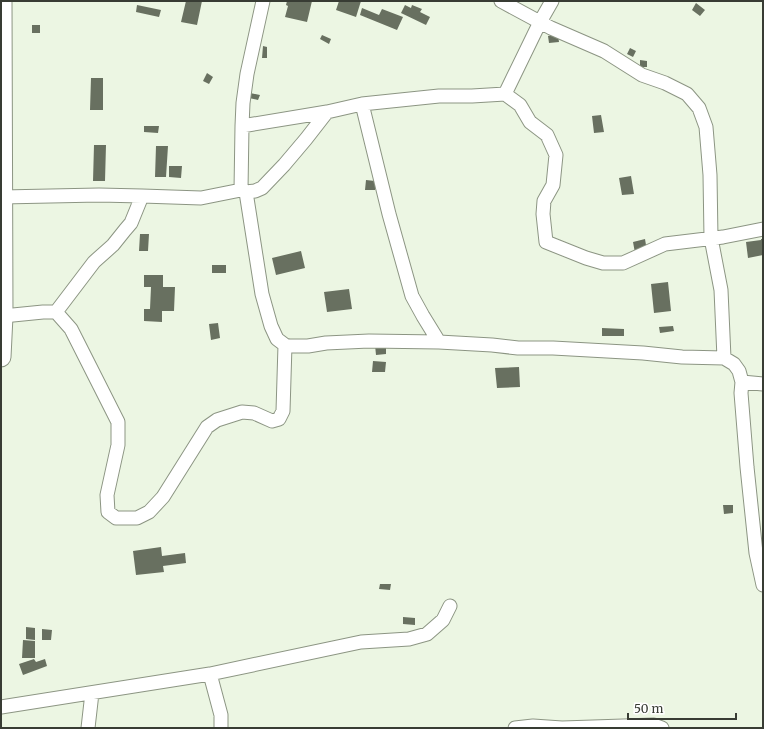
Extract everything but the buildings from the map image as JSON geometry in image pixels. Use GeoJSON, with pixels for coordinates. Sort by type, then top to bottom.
{"type":"FeatureCollection","features":[{"type":"Feature","properties":{"kind":"main road"},"geometry":{"type":"LineString","coordinates":[[1,357],[3,316],[2,1]]}},
{"type":"Feature","properties":{"kind":"street"},"geometry":{"type":"LineString","coordinates":[[263,1],[247,74],[243,103],[242,126],[244,191],[262,294],[271,326],[277,339],[285,345],[290,346],[369,341],[439,342],[518,348],[553,348],[643,353],[682,357],[724,358],[734,364],[739,371],[742,382],[741,393],[747,467],[756,553],[763,585]]}},
{"type":"Feature","properties":{"kind":"street"},"geometry":{"type":"LineString","coordinates":[[500,1],[551,28],[604,51],[642,75],[665,83],[687,94],[699,108],[706,127],[711,238],[721,290],[724,358]]}},
{"type":"Feature","properties":{"kind":"street"},"geometry":{"type":"LineString","coordinates":[[505,94],[540,22],[552,1]]}},
{"type":"Feature","properties":{"kind":"street"},"geometry":{"type":"LineString","coordinates":[[242,126],[327,112],[362,104],[439,96],[505,94],[520,105],[530,122],[547,135],[556,155],[553,185],[544,202],[542,214],[546,242],[586,258],[604,263],[623,263],[665,244],[763,229]]}},
{"type":"Feature","properties":{"kind":"street"},"geometry":{"type":"LineString","coordinates":[[362,104],[389,214],[412,296],[439,342]]}},
{"type":"Feature","properties":{"kind":"street"},"geometry":{"type":"LineString","coordinates":[[2,197],[142,196],[201,198],[244,191],[255,191],[262,188],[284,165],[327,112]]}},
{"type":"Feature","properties":{"kind":"street"},"geometry":{"type":"LineString","coordinates":[[56,312],[94,262],[112,245],[131,222],[142,196]]}},
{"type":"Feature","properties":{"kind":"street"},"geometry":{"type":"LineString","coordinates":[[56,312],[71,330],[118,422],[118,445],[107,495],[108,512],[116,518],[137,518],[149,512],[163,497],[207,427],[217,420],[242,412],[254,413],[272,421],[279,419],[283,411],[285,345]]}},
{"type":"Feature","properties":{"kind":"street"},"geometry":{"type":"LineString","coordinates":[[3,316],[56,312]]}},
{"type":"Feature","properties":{"kind":"street"},"geometry":{"type":"LineString","coordinates":[[742,382],[763,384]]}},
{"type":"Feature","properties":{"kind":"street"},"geometry":{"type":"LineString","coordinates":[[1,707],[210,674],[361,642],[409,639],[428,634],[443,620],[450,606]]}},
{"type":"Feature","properties":{"kind":"street"},"geometry":{"type":"LineString","coordinates":[[210,674],[221,715],[222,728]]}},
{"type":"Feature","properties":{"kind":"street"},"geometry":{"type":"LineString","coordinates":[[88,728],[92,693]]}},
{"type":"Feature","properties":{"kind":"street"},"geometry":{"type":"LineString","coordinates":[[515,728],[533,726],[562,728],[654,725],[662,728]]}}]}
